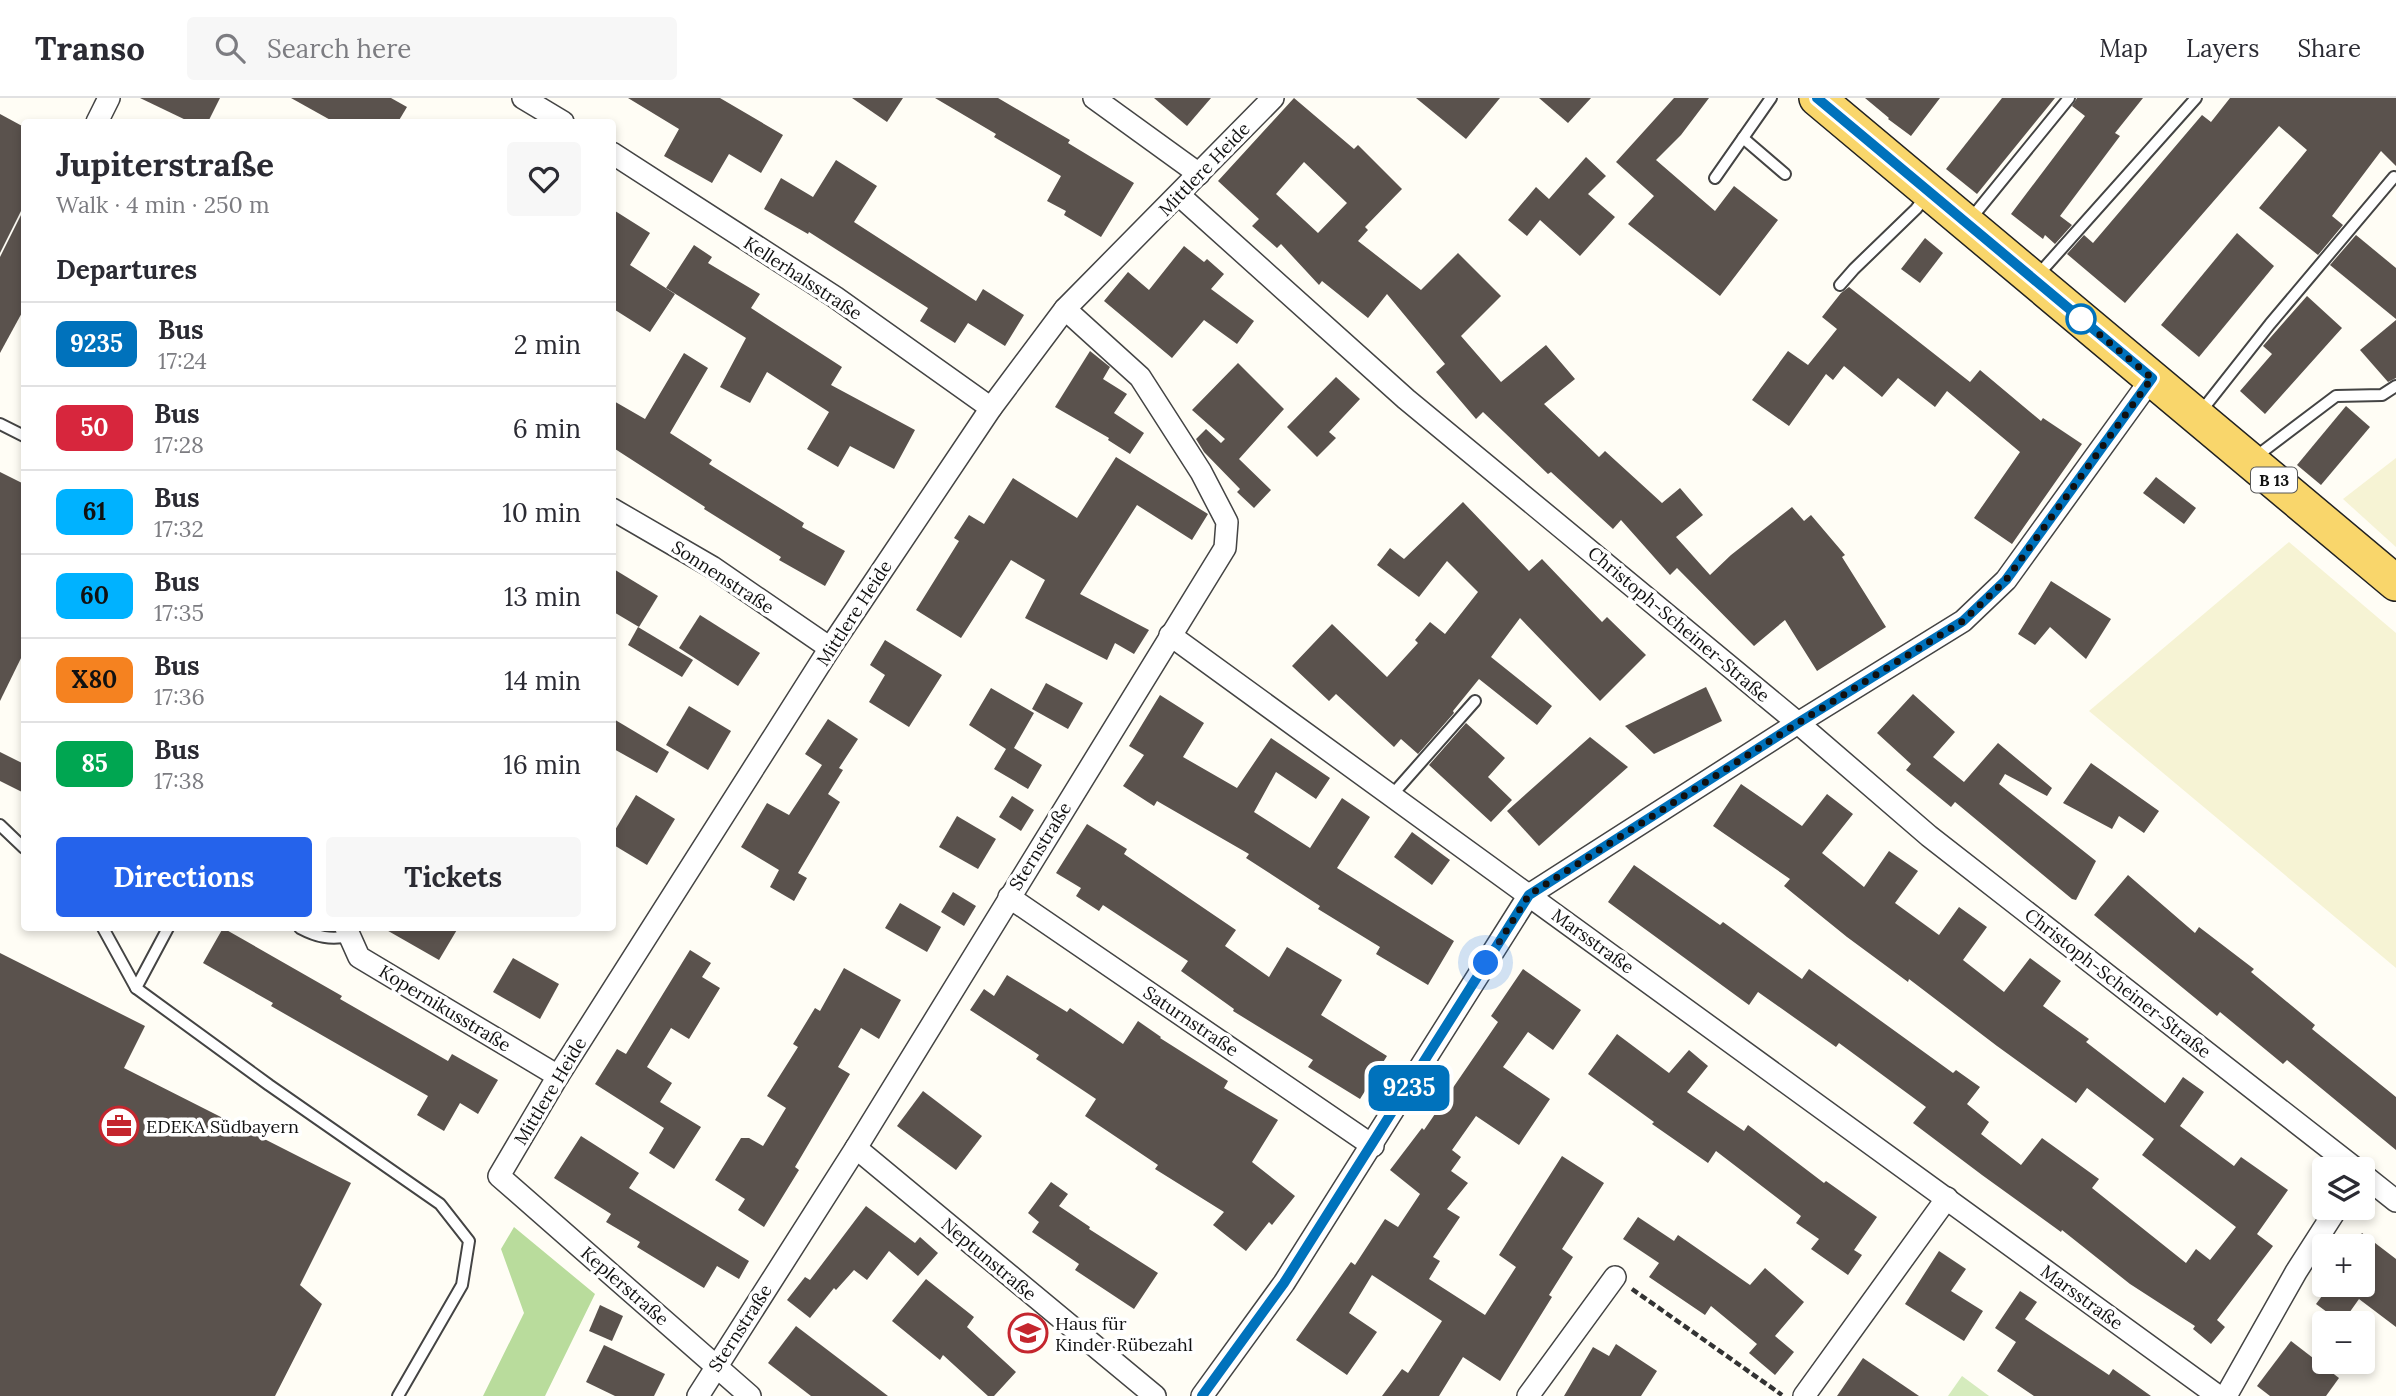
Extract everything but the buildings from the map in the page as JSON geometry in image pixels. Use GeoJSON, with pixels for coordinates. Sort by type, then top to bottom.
{"type":"FeatureCollection","features":[{"type":"Feature","properties":{"kind":"main road","name":"B 13"},"geometry":{"type":"LineString","coordinates":[[1818,98],[2396,583]]}},
{"type":"Feature","properties":{"kind":"street"},"geometry":{"type":"LineString","coordinates":[[98,119],[109,98]]}},
{"type":"Feature","properties":{"kind":"street"},"geometry":{"type":"LineString","coordinates":[[523,98],[558,119]]}},
{"type":"Feature","properties":{"kind":"street"},"geometry":{"type":"LineString","coordinates":[[1094,98],[1199,174]]}},
{"type":"Feature","properties":{"kind":"street","name":"Mittlere Heide"},"geometry":{"type":"LineString","coordinates":[[499,1176],[558,1076],[830,648],[990,408],[1065,309],[1273,98]]}},
{"type":"Feature","properties":{"kind":"street","name":"Kellerhalsstraße"},"geometry":{"type":"LineString","coordinates":[[616,156],[835,297],[990,408]]}},
{"type":"Feature","properties":{"kind":"street","name":"Christoph-Scheiner-Straße"},"geometry":{"type":"LineString","coordinates":[[1179,195],[1406,399],[1798,723],[1929,836],[2341,1157]]}},
{"type":"Feature","properties":{"kind":"street","name":"Sternstraße"},"geometry":{"type":"LineString","coordinates":[[698,1396],[856,1148],[1225,548],[1227,522],[1201,472],[1140,377],[1065,309]]}},
{"type":"Feature","properties":{"kind":"street"},"geometry":{"type":"LineString","coordinates":[[1202,1396],[1284,1283],[1373,1146],[1529,895],[1963,621],[2006,580],[2152,378]]}},
{"type":"Feature","properties":{"kind":"street","name":"Sonnenstraße"},"geometry":{"type":"LineString","coordinates":[[616,511],[712,567],[830,648]]}},
{"type":"Feature","properties":{"kind":"street","name":"Marsstraße"},"geometry":{"type":"LineString","coordinates":[[1170,635],[2218,1396]]}},
{"type":"Feature","properties":{"kind":"street","name":"Saturnstraße"},"geometry":{"type":"LineString","coordinates":[[1009,897],[1373,1146]]}},
{"type":"Feature","properties":{"kind":"street","name":"Kopernikusstraße"},"geometry":{"type":"LineString","coordinates":[[348,932],[359,957],[558,1076]]}},
{"type":"Feature","properties":{"kind":"street","name":"Neptunstraße"},"geometry":{"type":"LineString","coordinates":[[856,1148],[1155,1396]]}},
{"type":"Feature","properties":{"kind":"street","name":"Keplerstraße"},"geometry":{"type":"LineString","coordinates":[[499,1176],[750,1396]]}},
{"type":"Feature","properties":{"kind":"street"},"geometry":{"type":"LineString","coordinates":[[2375,1184],[2396,1200]]}},
{"type":"Feature","properties":{"kind":"street"},"geometry":{"type":"LineString","coordinates":[[1804,1396],[1947,1198]]}},
{"type":"Feature","properties":{"kind":"street"},"geometry":{"type":"LineString","coordinates":[[2227,1396],[2296,1272],[2329,1220]]}},
{"type":"Feature","properties":{"kind":"street"},"geometry":{"type":"LineString","coordinates":[[1528,1396],[1615,1277]]}},
{"type":"Feature","properties":{"kind":"lane"},"geometry":{"type":"LineString","coordinates":[[1716,178],[1771,98]]}},
{"type":"Feature","properties":{"kind":"lane"},"geometry":{"type":"LineString","coordinates":[[1967,224],[2069,98]]}},
{"type":"Feature","properties":{"kind":"lane"},"geometry":{"type":"LineString","coordinates":[[2035,280],[2196,98]]}},
{"type":"Feature","properties":{"kind":"lane"},"geometry":{"type":"LineString","coordinates":[[1743,138],[1785,174]]}},
{"type":"Feature","properties":{"kind":"lane"},"geometry":{"type":"LineString","coordinates":[[2197,416],[2270,324],[2394,177]]}},
{"type":"Feature","properties":{"kind":"lane"},"geometry":{"type":"LineString","coordinates":[[1840,285],[1916,209],[1929,192]]}},
{"type":"Feature","properties":{"kind":"lane"},"geometry":{"type":"LineString","coordinates":[[2251,461],[2336,396],[2382,395],[2396,386]]}},
{"type":"Feature","properties":{"kind":"lane"},"geometry":{"type":"LineString","coordinates":[[0,424],[21,434]]}},
{"type":"Feature","properties":{"kind":"lane"},"geometry":{"type":"LineString","coordinates":[[1392,795],[1475,701]]}},
{"type":"Feature","properties":{"kind":"lane"},"geometry":{"type":"LineString","coordinates":[[0,825],[21,845]]}},
{"type":"Feature","properties":{"kind":"lane"},"geometry":{"type":"LineString","coordinates":[[105,931],[136,988],[440,1204],[469,1241],[461,1285],[398,1396]]}},
{"type":"Feature","properties":{"kind":"lane"},"geometry":{"type":"LineString","coordinates":[[136,988],[166,931]]}},
{"type":"Feature","properties":{"kind":"lane"},"geometry":{"type":"LineString","coordinates":[[306,931],[315,936],[333,939],[348,932]]}},
{"type":"Feature","properties":{"kind":"path"},"geometry":{"type":"LineString","coordinates":[[1615,1277],[1783,1396]]}},
{"type":"Feature","properties":{"kind":"shaded area"},"geometry":{"type":"Polygon","coordinates":[[[2396,458],[2396,547],[2343,499],[2396,458]]]}},
{"type":"Feature","properties":{"kind":"shaded area"},"geometry":{"type":"Polygon","coordinates":[[[2289,542],[2396,633],[2396,968],[2089,711],[2289,542]]]}},
{"type":"Feature","properties":{"kind":"green space"},"geometry":{"type":"Polygon","coordinates":[[[514,1227],[595,1294],[545,1396],[483,1396],[524,1313],[501,1249],[514,1227]]]}},
{"type":"Feature","properties":{"kind":"green space"},"geometry":{"type":"Polygon","coordinates":[[[1962,1376],[1989,1396],[1948,1396],[1962,1376]]]}},
{"type":"Feature","properties":{"kind":"bus line","name":"9235"},"geometry":{"type":"LineString","coordinates":[[1202,1396],[1284,1283],[1373,1146],[1529,895],[1963,621],[2006,580],[2152,378],[1817,98]]}},
{"type":"Feature","properties":{"kind":"place","name":"EDEKA Südbayern"},"geometry":{"type":"Point","coordinates":[119,1126]}},
{"type":"Feature","properties":{"kind":"place","name":"Haus für Kinder Rübezahl"},"geometry":{"type":"Point","coordinates":[1028,1333]}},
{"type":"Feature","properties":{"kind":"route"},"geometry":{"type":"LineString","coordinates":[[1486,963],[1529,895],[1963,621],[2006,580],[2152,378],[2081,319]]}}]}
